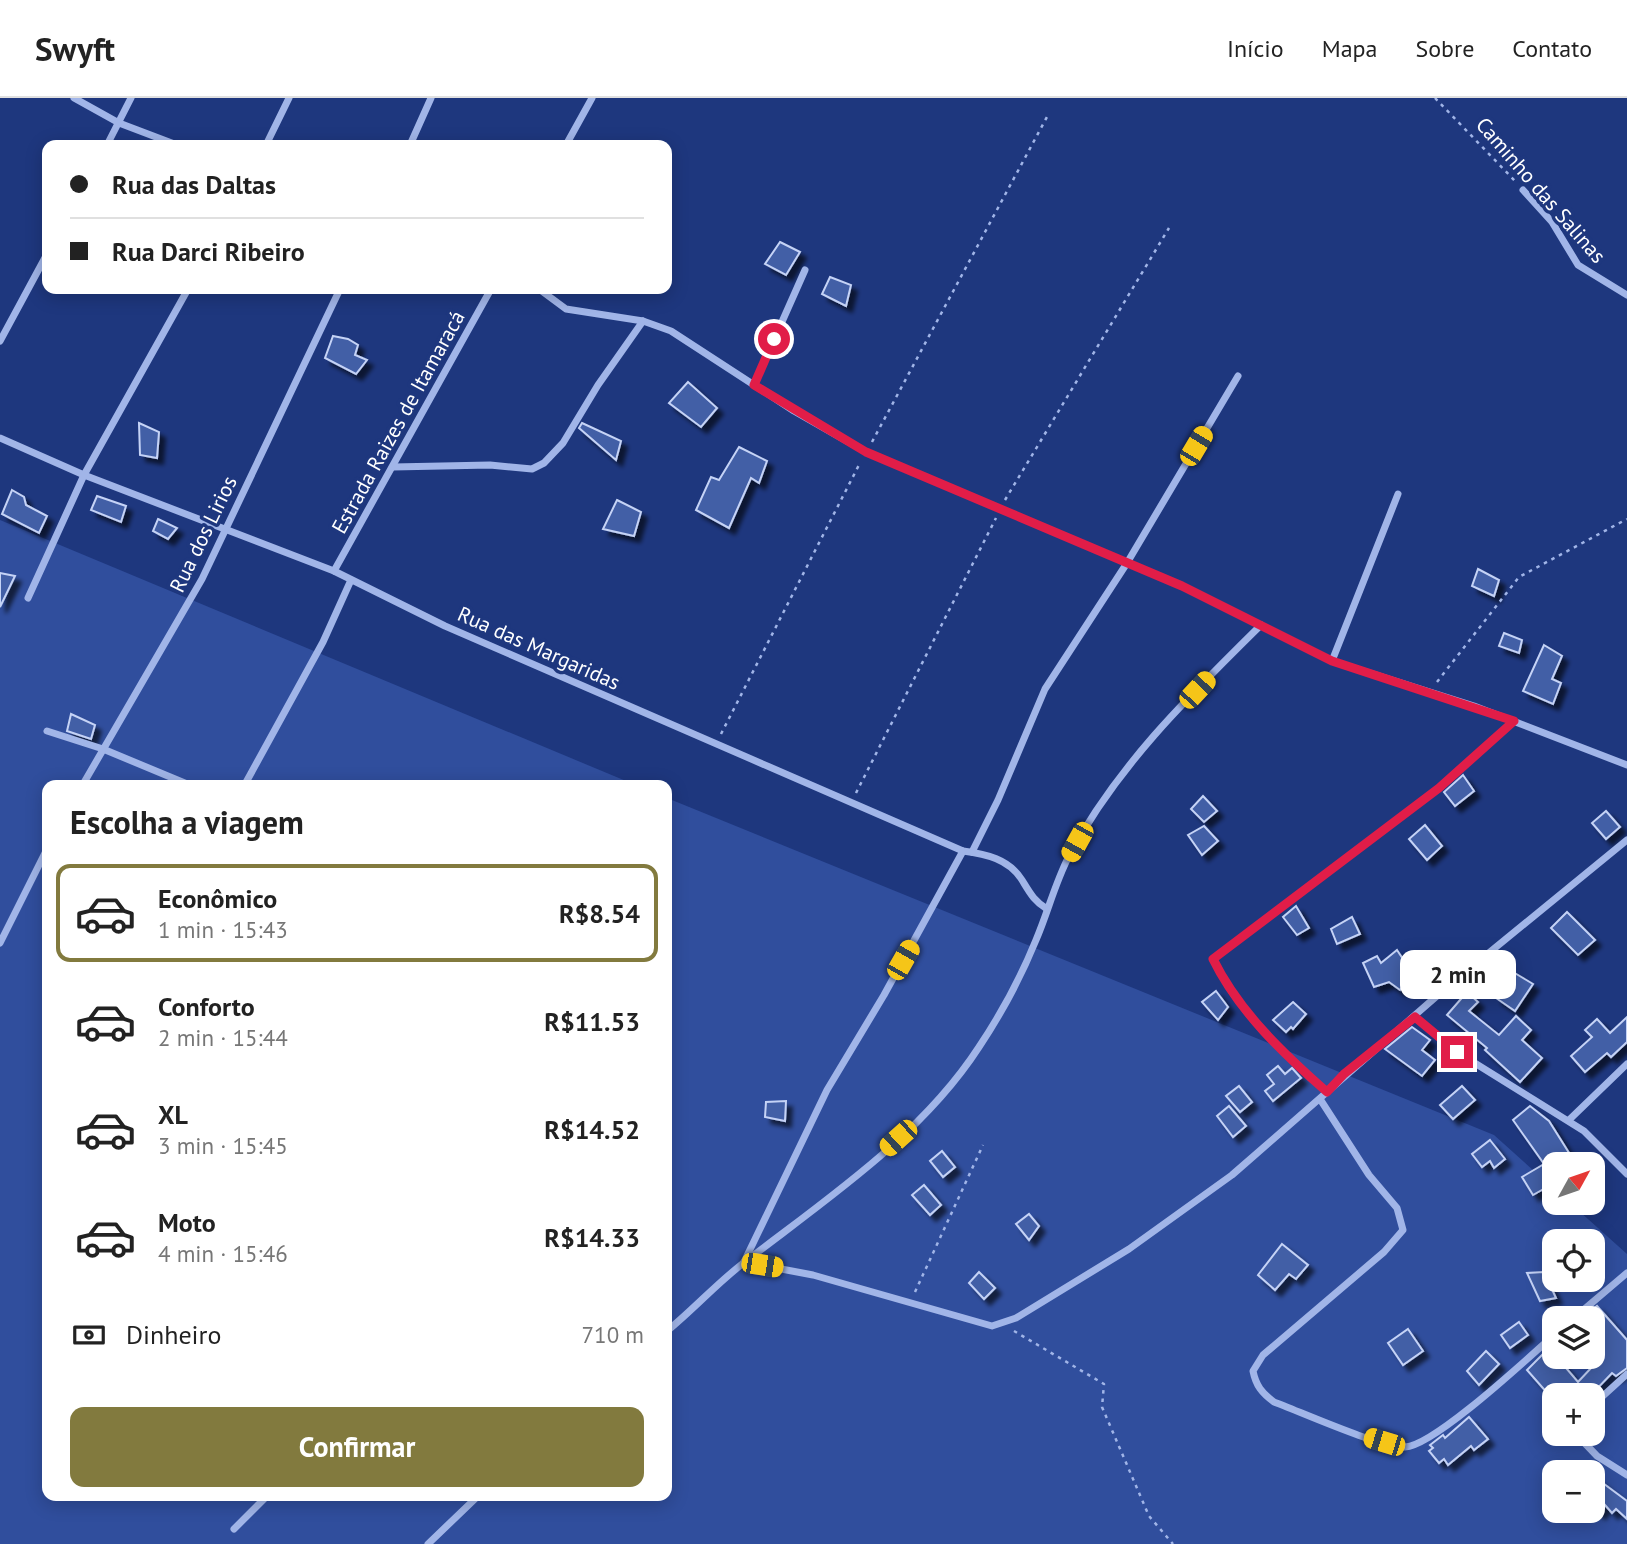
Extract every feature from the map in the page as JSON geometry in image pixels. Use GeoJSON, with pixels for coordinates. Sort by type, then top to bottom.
{"type":"FeatureCollection","features":[{"type":"Feature","properties":{"kind":"street"},"geometry":{"type":"LineString","coordinates":[[74,98],[119,123],[164,140]]}},
{"type":"Feature","properties":{"kind":"street"},"geometry":{"type":"LineString","coordinates":[[110,140],[131,98]]}},
{"type":"Feature","properties":{"kind":"street"},"geometry":{"type":"LineString","coordinates":[[268,140],[289,98]]}},
{"type":"Feature","properties":{"kind":"street"},"geometry":{"type":"LineString","coordinates":[[412,140],[431,98]]}},
{"type":"Feature","properties":{"kind":"street"},"geometry":{"type":"LineString","coordinates":[[569,140],[592,98]]}},
{"type":"Feature","properties":{"kind":"street","name":"Caminho das Salinas"},"geometry":{"type":"LineString","coordinates":[[1523,190],[1552,222],[1578,265],[1627,295]]}},
{"type":"Feature","properties":{"kind":"street"},"geometry":{"type":"LineString","coordinates":[[0,341],[42,263]]}},
{"type":"Feature","properties":{"kind":"street"},"geometry":{"type":"LineString","coordinates":[[754,385],[805,270]]}},
{"type":"Feature","properties":{"kind":"street"},"geometry":{"type":"LineString","coordinates":[[28,598],[84,475],[185,294]]}},
{"type":"Feature","properties":{"kind":"street","name":"Rua dos Lirios"},"geometry":{"type":"LineString","coordinates":[[85,780],[180,621],[338,294]]}},
{"type":"Feature","properties":{"kind":"street","name":"Estrada Raizes de Itamaracá"},"geometry":{"type":"LineString","coordinates":[[334,571],[488,294]]}},
{"type":"Feature","properties":{"kind":"street"},"geometry":{"type":"LineString","coordinates":[[546,294],[566,309],[643,321],[671,331],[754,385],[866,452],[1127,563],[1332,661],[1514,721],[1627,765]]}},
{"type":"Feature","properties":{"kind":"street"},"geometry":{"type":"LineString","coordinates":[[393,467],[490,465],[532,469],[544,463],[563,443],[598,385],[643,321]]}},
{"type":"Feature","properties":{"kind":"street"},"geometry":{"type":"LineString","coordinates":[[972,852],[998,800],[1037,704],[1127,563],[1238,376]]}},
{"type":"Feature","properties":{"kind":"street","name":"Rua das Margaridas"},"geometry":{"type":"LineString","coordinates":[[0,438],[84,475],[334,571],[389,600],[715,745],[963,851],[1003,861],[1020,877],[1033,899],[1047,909]]}},
{"type":"Feature","properties":{"kind":"street"},"geometry":{"type":"LineString","coordinates":[[1332,661],[1398,494]]}},
{"type":"Feature","properties":{"kind":"street"},"geometry":{"type":"LineString","coordinates":[[247,780],[317,653],[351,580]]}},
{"type":"Feature","properties":{"kind":"street"},"geometry":{"type":"LineString","coordinates":[[672,1327],[744,1262],[814,1212],[912,1125],[942,1093],[979,1048],[1029,957],[1047,909],[1080,837],[1126,766],[1261,625]]}},
{"type":"Feature","properties":{"kind":"street"},"geometry":{"type":"LineString","coordinates":[[1327,1092],[1283,1053],[1236,995],[1213,959],[1439,788],[1514,721]]}},
{"type":"Feature","properties":{"kind":"street"},"geometry":{"type":"LineString","coordinates":[[47,731],[103,749],[178,780]]}},
{"type":"Feature","properties":{"kind":"street"},"geometry":{"type":"LineString","coordinates":[[744,1262],[813,1276],[980,1323],[1002,1325],[1129,1249],[1232,1175],[1320,1099],[1344,1074],[1627,840]]}},
{"type":"Feature","properties":{"kind":"street"},"geometry":{"type":"LineString","coordinates":[[744,1262],[827,1090],[884,995],[963,851]]}},
{"type":"Feature","properties":{"kind":"street"},"geometry":{"type":"LineString","coordinates":[[0,943],[42,859]]}},
{"type":"Feature","properties":{"kind":"street"},"geometry":{"type":"LineString","coordinates":[[1415,1017],[1457,1052],[1569,1120],[1603,1148],[1627,1174]]}},
{"type":"Feature","properties":{"kind":"street"},"geometry":{"type":"LineString","coordinates":[[1569,1120],[1627,1064]]}},
{"type":"Feature","properties":{"kind":"street"},"geometry":{"type":"LineString","coordinates":[[1320,1099],[1369,1175],[1397,1208],[1403,1230],[1384,1252],[1263,1355],[1253,1371],[1255,1384],[1263,1394],[1274,1402],[1365,1436],[1402,1448],[1417,1446],[1542,1345]]}},
{"type":"Feature","properties":{"kind":"street"},"geometry":{"type":"LineString","coordinates":[[1588,1306],[1627,1273]]}},
{"type":"Feature","properties":{"kind":"street"},"geometry":{"type":"LineString","coordinates":[[1605,1394],[1627,1374]]}},
{"type":"Feature","properties":{"kind":"street"},"geometry":{"type":"LineString","coordinates":[[1587,1446],[1597,1456],[1627,1475]]}},
{"type":"Feature","properties":{"kind":"street"},"geometry":{"type":"LineString","coordinates":[[234,1529],[262,1501]]}},
{"type":"Feature","properties":{"kind":"street"},"geometry":{"type":"LineString","coordinates":[[428,1544],[473,1501]]}},
{"type":"Feature","properties":{"kind":"path","name":"Caminho das Salinas"},"geometry":{"type":"LineString","coordinates":[[1435,98],[1523,190]]}},
{"type":"Feature","properties":{"kind":"path"},"geometry":{"type":"LineString","coordinates":[[715,745],[866,452],[1048,115]]}},
{"type":"Feature","properties":{"kind":"path"},"geometry":{"type":"LineString","coordinates":[[851,803],[1000,509],[1169,228]]}},
{"type":"Feature","properties":{"kind":"path"},"geometry":{"type":"LineString","coordinates":[[1429,693],[1519,577],[1627,519]]}},
{"type":"Feature","properties":{"kind":"path"},"geometry":{"type":"LineString","coordinates":[[911,1302],[983,1145]]}},
{"type":"Feature","properties":{"kind":"path"},"geometry":{"type":"LineString","coordinates":[[1002,1325],[1104,1384],[1102,1407],[1143,1504],[1149,1516],[1173,1544]]}},
{"type":"Feature","properties":{"kind":"shaded area"},"geometry":{"type":"Polygon","coordinates":[[[0,520],[624,780],[42,780],[42,1501],[672,1501],[672,800],[1494,1135],[1542,1178],[1542,1215],[1584,1215],[1599,1229],[1542,1229],[1542,1292],[1605,1292],[1605,1234],[1627,1254],[1627,1544],[0,1544],[0,520]]]}},
{"type":"Feature","properties":{"kind":"building"},"geometry":{"type":"Polygon","coordinates":[[[780,242],[800,252],[786,275],[765,264],[780,242]]]}},
{"type":"Feature","properties":{"kind":"building"},"geometry":{"type":"Polygon","coordinates":[[[830,277],[851,285],[846,306],[822,294],[830,277]]]}},
{"type":"Feature","properties":{"kind":"building"},"geometry":{"type":"Polygon","coordinates":[[[333,336],[348,339],[358,345],[355,355],[367,360],[356,374],[325,358],[333,336]]]}},
{"type":"Feature","properties":{"kind":"building"},"geometry":{"type":"Polygon","coordinates":[[[688,382],[717,408],[701,427],[669,403],[688,382]]]}},
{"type":"Feature","properties":{"kind":"building"},"geometry":{"type":"Polygon","coordinates":[[[139,423],[159,432],[157,458],[140,455],[139,423]]]}},
{"type":"Feature","properties":{"kind":"building"},"geometry":{"type":"Polygon","coordinates":[[[582,423],[621,441],[616,460],[579,428],[582,423]]]}},
{"type":"Feature","properties":{"kind":"building"},"geometry":{"type":"Polygon","coordinates":[[[739,447],[767,461],[759,483],[751,478],[729,528],[696,510],[711,477],[719,480],[739,447]]]}},
{"type":"Feature","properties":{"kind":"building"},"geometry":{"type":"Polygon","coordinates":[[[12,490],[24,497],[26,505],[47,516],[39,533],[2,514],[12,490]]]}},
{"type":"Feature","properties":{"kind":"building"},"geometry":{"type":"Polygon","coordinates":[[[97,496],[126,506],[121,522],[91,510],[97,496]]]}},
{"type":"Feature","properties":{"kind":"building"},"geometry":{"type":"Polygon","coordinates":[[[617,500],[641,512],[634,536],[603,529],[617,500]]]}},
{"type":"Feature","properties":{"kind":"building"},"geometry":{"type":"Polygon","coordinates":[[[158,519],[177,528],[168,539],[153,531],[158,519]]]}},
{"type":"Feature","properties":{"kind":"building"},"geometry":{"type":"Polygon","coordinates":[[[1478,569],[1499,580],[1494,596],[1472,586],[1478,569]]]}},
{"type":"Feature","properties":{"kind":"building"},"geometry":{"type":"Polygon","coordinates":[[[0,573],[15,576],[0,607],[0,573]]]}},
{"type":"Feature","properties":{"kind":"building"},"geometry":{"type":"Polygon","coordinates":[[[1504,633],[1522,640],[1519,653],[1499,646],[1504,633]]]}},
{"type":"Feature","properties":{"kind":"building"},"geometry":{"type":"Polygon","coordinates":[[[1544,645],[1562,656],[1552,679],[1561,683],[1553,704],[1523,691],[1544,645]]]}},
{"type":"Feature","properties":{"kind":"building"},"geometry":{"type":"Polygon","coordinates":[[[71,714],[95,725],[91,739],[67,731],[71,714]]]}},
{"type":"Feature","properties":{"kind":"building"},"geometry":{"type":"Polygon","coordinates":[[[1463,775],[1474,791],[1455,806],[1444,792],[1463,775]]]}},
{"type":"Feature","properties":{"kind":"building"},"geometry":{"type":"Polygon","coordinates":[[[1203,796],[1217,811],[1204,822],[1191,809],[1203,796]]]}},
{"type":"Feature","properties":{"kind":"building"},"geometry":{"type":"Polygon","coordinates":[[[1606,811],[1620,827],[1606,839],[1592,823],[1606,811]]]}},
{"type":"Feature","properties":{"kind":"building"},"geometry":{"type":"Polygon","coordinates":[[[1425,825],[1442,846],[1427,860],[1409,839],[1425,825]]]}},
{"type":"Feature","properties":{"kind":"building"},"geometry":{"type":"Polygon","coordinates":[[[1204,826],[1218,841],[1202,855],[1188,835],[1204,826]]]}},
{"type":"Feature","properties":{"kind":"building"},"geometry":{"type":"Polygon","coordinates":[[[1296,906],[1309,928],[1297,935],[1283,917],[1296,906]]]}},
{"type":"Feature","properties":{"kind":"building"},"geometry":{"type":"Polygon","coordinates":[[[1567,912],[1595,940],[1578,955],[1551,928],[1567,912]]]}},
{"type":"Feature","properties":{"kind":"building"},"geometry":{"type":"Polygon","coordinates":[[[1352,917],[1360,934],[1337,944],[1331,929],[1352,917]]]}},
{"type":"Feature","properties":{"kind":"building"},"geometry":{"type":"Polygon","coordinates":[[[1397,950],[1405,962],[1412,960],[1417,968],[1429,961],[1446,975],[1430,989],[1426,978],[1408,989],[1404,986],[1400,990],[1389,982],[1374,987],[1363,963],[1377,956],[1381,963],[1397,950]]]}},
{"type":"Feature","properties":{"kind":"building"},"geometry":{"type":"Polygon","coordinates":[[[1513,972],[1533,984],[1515,1011],[1496,998],[1502,984],[1513,972]]]}},
{"type":"Feature","properties":{"kind":"building"},"geometry":{"type":"Polygon","coordinates":[[[1216,991],[1228,1007],[1218,1020],[1202,1002],[1216,991]]]}},
{"type":"Feature","properties":{"kind":"building"},"geometry":{"type":"Polygon","coordinates":[[[1467,992],[1478,1002],[1469,1011],[1499,1035],[1516,1016],[1531,1030],[1522,1040],[1542,1058],[1520,1082],[1485,1050],[1487,1048],[1447,1015],[1467,992]]]}},
{"type":"Feature","properties":{"kind":"building"},"geometry":{"type":"Polygon","coordinates":[[[1293,1002],[1306,1014],[1293,1029],[1291,1027],[1286,1032],[1273,1020],[1293,1002]]]}},
{"type":"Feature","properties":{"kind":"building"},"geometry":{"type":"Polygon","coordinates":[[[1627,1017],[1627,1042],[1611,1057],[1607,1053],[1585,1072],[1571,1056],[1592,1037],[1585,1030],[1597,1019],[1610,1033],[1627,1017]]]}},
{"type":"Feature","properties":{"kind":"building"},"geometry":{"type":"Polygon","coordinates":[[[1412,1027],[1430,1040],[1422,1050],[1435,1060],[1422,1076],[1385,1049],[1412,1027]]]}},
{"type":"Feature","properties":{"kind":"building"},"geometry":{"type":"Polygon","coordinates":[[[1278,1066],[1285,1074],[1292,1068],[1301,1078],[1273,1101],[1265,1091],[1274,1084],[1267,1075],[1278,1066]]]}},
{"type":"Feature","properties":{"kind":"building"},"geometry":{"type":"Polygon","coordinates":[[[1239,1086],[1252,1102],[1240,1112],[1226,1096],[1239,1086]]]}},
{"type":"Feature","properties":{"kind":"building"},"geometry":{"type":"Polygon","coordinates":[[[1462,1086],[1475,1100],[1453,1119],[1440,1105],[1462,1086]]]}},
{"type":"Feature","properties":{"kind":"building"},"geometry":{"type":"Polygon","coordinates":[[[786,1101],[785,1121],[765,1117],[766,1102],[786,1101]]]}},
{"type":"Feature","properties":{"kind":"building"},"geometry":{"type":"Polygon","coordinates":[[[1229,1106],[1246,1126],[1233,1137],[1217,1116],[1229,1106]]]}},
{"type":"Feature","properties":{"kind":"building"},"geometry":{"type":"Polygon","coordinates":[[[1530,1106],[1549,1121],[1568,1152],[1542,1152],[1542,1161],[1513,1120],[1530,1106]]]}},
{"type":"Feature","properties":{"kind":"building"},"geometry":{"type":"Polygon","coordinates":[[[1490,1140],[1505,1159],[1494,1168],[1490,1161],[1482,1167],[1472,1154],[1490,1140]]]}},
{"type":"Feature","properties":{"kind":"building"},"geometry":{"type":"Polygon","coordinates":[[[942,1151],[955,1167],[943,1177],[930,1161],[942,1151]]]}},
{"type":"Feature","properties":{"kind":"building"},"geometry":{"type":"Polygon","coordinates":[[[1542,1165],[1542,1190],[1533,1195],[1522,1177],[1542,1165]]]}},
{"type":"Feature","properties":{"kind":"building"},"geometry":{"type":"Polygon","coordinates":[[[924,1185],[941,1205],[930,1215],[912,1195],[924,1185]]]}},
{"type":"Feature","properties":{"kind":"building"},"geometry":{"type":"Polygon","coordinates":[[[1029,1214],[1039,1226],[1029,1240],[1016,1224],[1029,1214]]]}},
{"type":"Feature","properties":{"kind":"building"},"geometry":{"type":"Polygon","coordinates":[[[1282,1244],[1308,1265],[1296,1279],[1289,1274],[1275,1290],[1258,1275],[1282,1244]]]}},
{"type":"Feature","properties":{"kind":"building"},"geometry":{"type":"Polygon","coordinates":[[[979,1272],[995,1288],[984,1299],[969,1283],[979,1272]]]}},
{"type":"Feature","properties":{"kind":"building"},"geometry":{"type":"Polygon","coordinates":[[[1542,1272],[1542,1292],[1553,1292],[1556,1298],[1540,1301],[1527,1273],[1542,1272]]]}},
{"type":"Feature","properties":{"kind":"building"},"geometry":{"type":"Polygon","coordinates":[[[1605,1315],[1627,1340],[1627,1368],[1616,1376],[1612,1373],[1602,1383],[1542,1383],[1542,1387],[1527,1370],[1542,1355],[1542,1369],[1567,1369],[1578,1382],[1590,1369],[1605,1369],[1605,1315]]]}},
{"type":"Feature","properties":{"kind":"building"},"geometry":{"type":"Polygon","coordinates":[[[1519,1322],[1528,1335],[1510,1348],[1501,1335],[1519,1322]]]}},
{"type":"Feature","properties":{"kind":"building"},"geometry":{"type":"Polygon","coordinates":[[[1408,1329],[1423,1351],[1403,1365],[1388,1343],[1408,1329]]]}},
{"type":"Feature","properties":{"kind":"building"},"geometry":{"type":"Polygon","coordinates":[[[1486,1351],[1499,1364],[1479,1385],[1467,1371],[1486,1351]]]}},
{"type":"Feature","properties":{"kind":"building"},"geometry":{"type":"Polygon","coordinates":[[[1469,1417],[1488,1439],[1474,1450],[1471,1446],[1448,1465],[1444,1459],[1439,1463],[1429,1451],[1433,1448],[1430,1445],[1443,1435],[1445,1438],[1469,1417]]]}},
{"type":"Feature","properties":{"kind":"building"},"geometry":{"type":"Polygon","coordinates":[[[1605,1485],[1627,1501],[1627,1519],[1616,1509],[1612,1513],[1605,1505],[1605,1485]]]}},
{"type":"Feature","properties":{"kind":"route"},"geometry":{"type":"LineString","coordinates":[[774,339],[754,385],[866,452],[1182,586],[1332,661],[1514,721],[1439,788],[1213,959],[1220,974],[1283,1053],[1327,1092],[1344,1074],[1415,1017],[1457,1052]]}}]}
